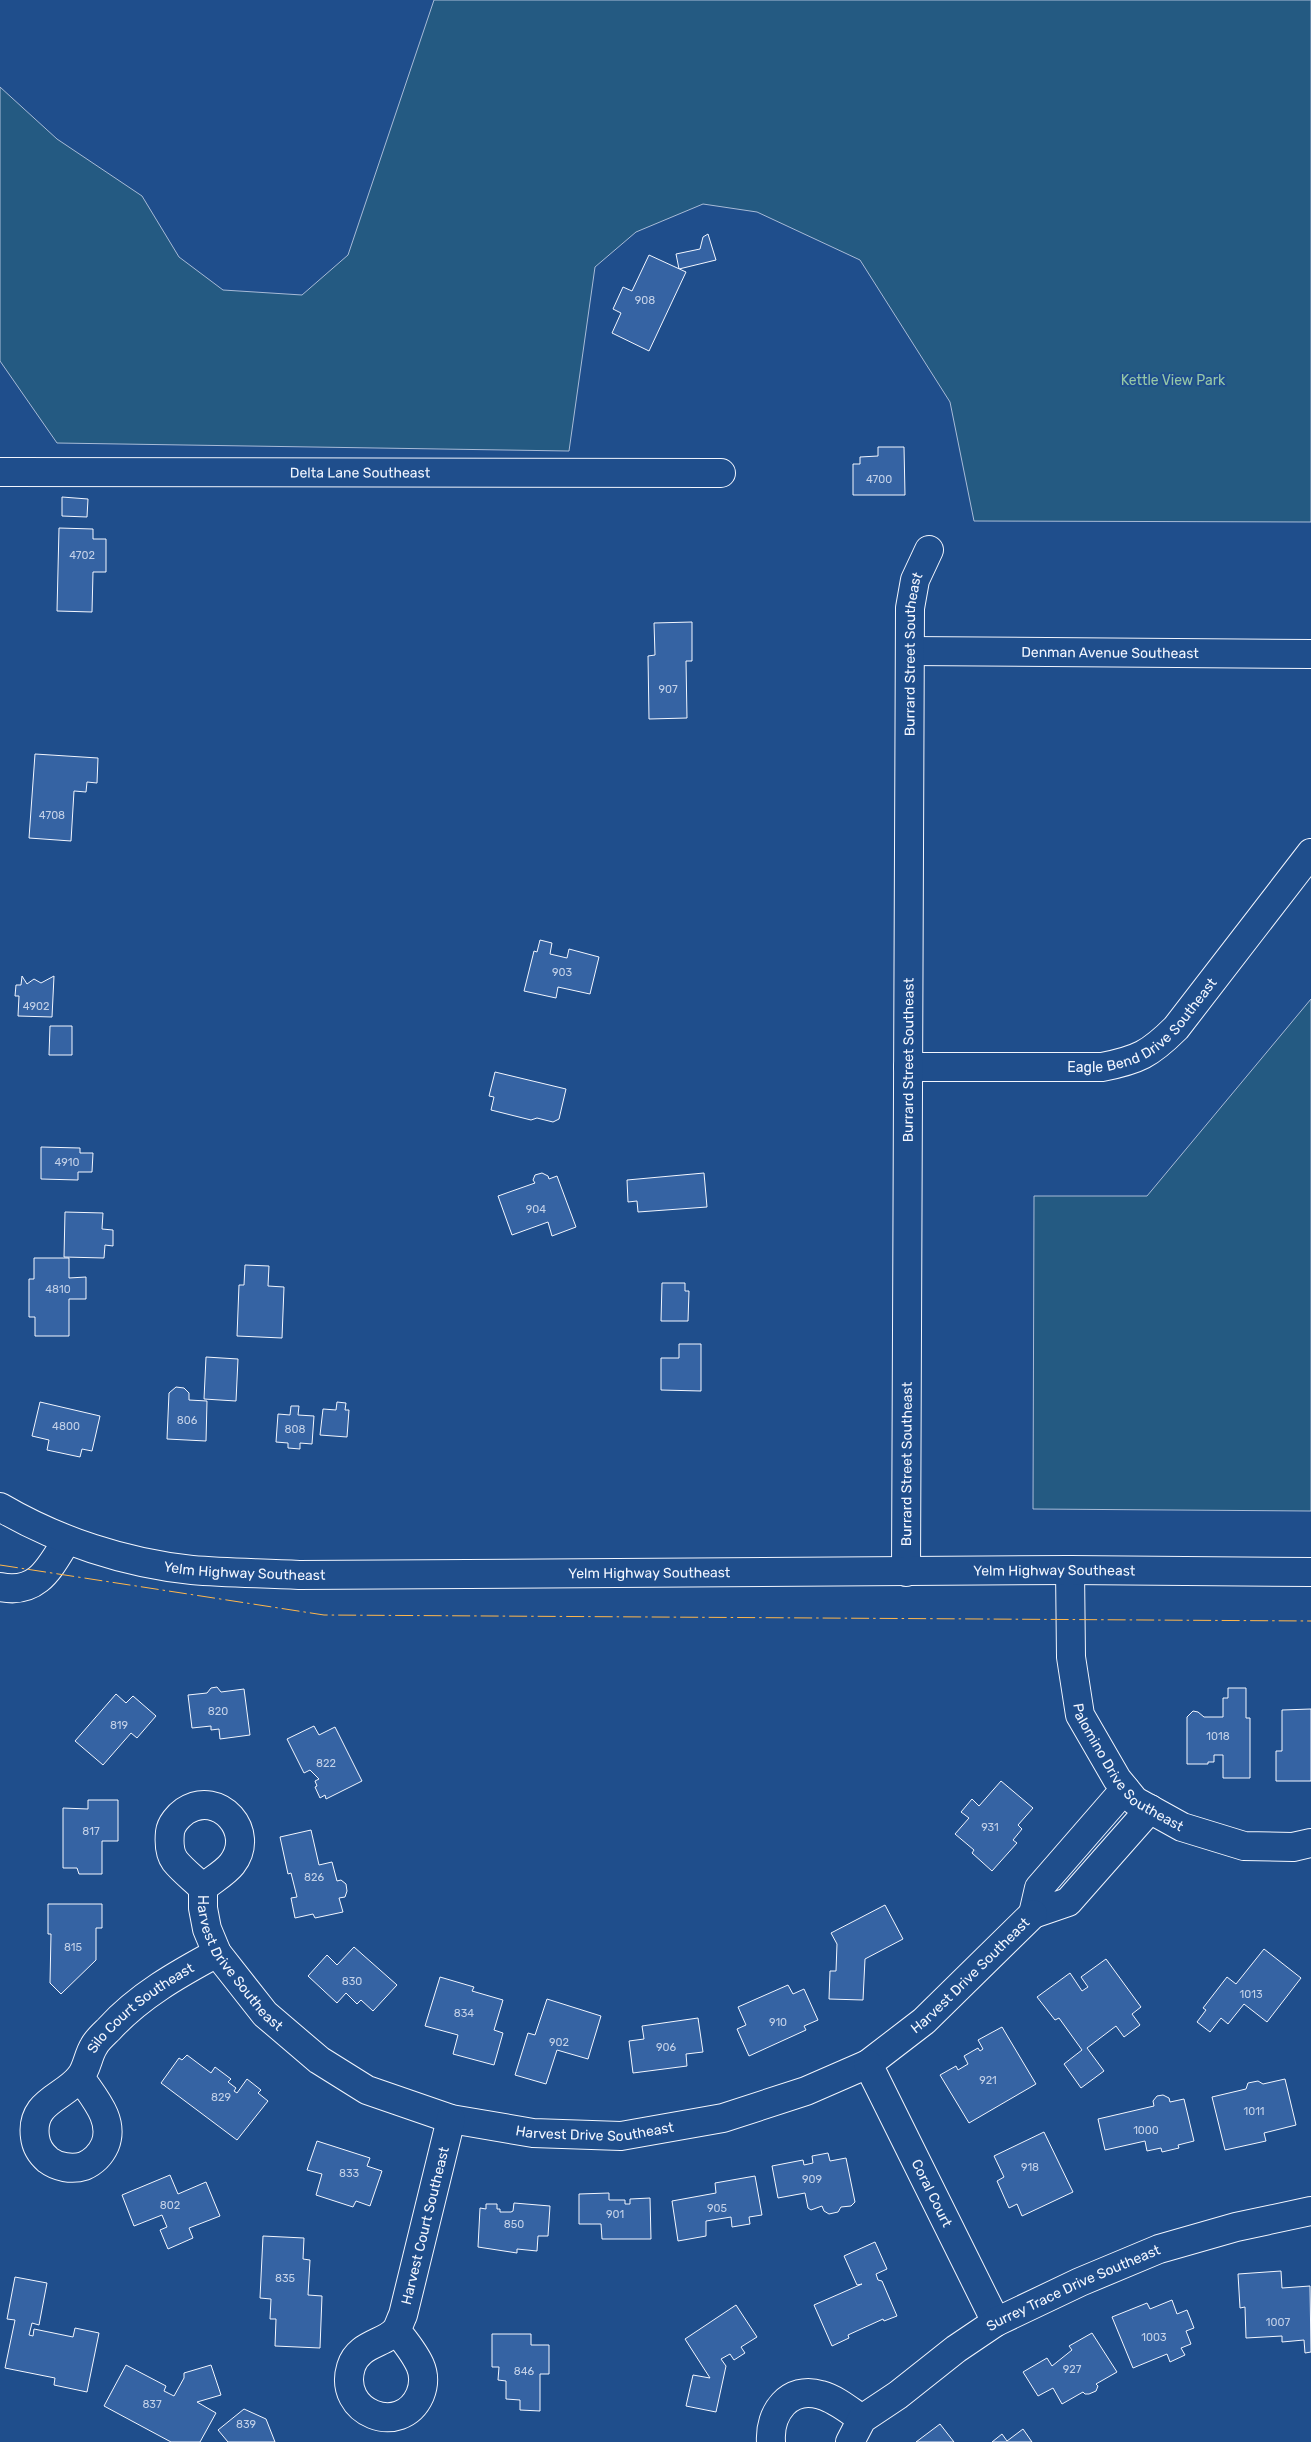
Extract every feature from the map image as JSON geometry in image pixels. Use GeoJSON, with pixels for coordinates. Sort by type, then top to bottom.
{"type":"FeatureCollection","features":[{"type":"Feature","properties":{"kind":"street","name":"Delta Lane Southeast"},"geometry":{"type":"LineString","coordinates":[[0,472],[721,473]]}},
{"type":"Feature","properties":{"kind":"street","name":"Burrard Street Southeast"},"geometry":{"type":"LineString","coordinates":[[906,1572],[911,600],[915,580],[929,550]]}},
{"type":"Feature","properties":{"kind":"street","name":"Denman Avenue Southeast"},"geometry":{"type":"LineString","coordinates":[[910,651],[1311,654]]}},
{"type":"Feature","properties":{"kind":"street","name":"Eagle Bend Drive Southeast"},"geometry":{"type":"LineString","coordinates":[[908,1067],[1102,1067],[1126,1062],[1155,1049],[1176,1028],[1311,853]]}},
{"type":"Feature","properties":{"kind":"street","name":"Yelm Highway Southeast"},"geometry":{"type":"LineString","coordinates":[[0,1508],[28,1524],[67,1540],[123,1557],[191,1570],[299,1575],[1070,1570],[1311,1572]]}},
{"type":"Feature","properties":{"kind":"street"},"geometry":{"type":"LineString","coordinates":[[0,1586],[7,1588],[29,1586],[44,1575],[67,1540]]}},
{"type":"Feature","properties":{"kind":"street","name":"Palomino Drive Southeast"},"geometry":{"type":"LineString","coordinates":[[1070,1570],[1071,1658],[1080,1715],[1117,1779],[1135,1801],[1182,1828],[1244,1846],[1292,1847],[1311,1843]]}},
{"type":"Feature","properties":{"kind":"street","name":"Harvest Drive Southeast"},"geometry":{"type":"LineString","coordinates":[[1033,1914],[1039,1888],[1125,1789]]}},
{"type":"Feature","properties":{"kind":"street","name":"Harvest Drive Southeast"},"geometry":{"type":"LineString","coordinates":[[203,1888],[203,1908],[207,1929],[217,1953],[265,2014],[319,2060],[366,2090],[451,2119],[533,2133],[621,2136],[723,2118],[806,2091],[868,2064],[924,2021],[1033,1914],[1068,1902],[1150,1809]]}},
{"type":"Feature","properties":{"kind":"street","name":"Silo Court Southeast"},"geometry":{"type":"LineString","coordinates":[[80,2077],[94,2045],[123,2014],[171,1978],[217,1953]]}},
{"type":"Feature","properties":{"kind":"street","name":"Coral Court"},"geometry":{"type":"LineString","coordinates":[[868,2064],[996,2322]]}},
{"type":"Feature","properties":{"kind":"street","name":"Harvest Court Southeast"},"geometry":{"type":"LineString","coordinates":[[396,2330],[403,2315],[451,2119]]}},
{"type":"Feature","properties":{"kind":"street","name":"Surrey Trace Drive Southeast"},"geometry":{"type":"LineString","coordinates":[[770,2442],[770,2428],[774,2415],[782,2404],[794,2396],[807,2393],[821,2394],[856,2431],[956,2349],[996,2322],[1080,2282],[1159,2249],[1236,2227],[1311,2211]]}},
{"type":"Feature","properties":{"kind":"green space","name":"Kettle View Park"},"geometry":{"type":"Polygon","coordinates":[[[434,0],[1311,0],[1311,522],[974,521],[950,402],[860,260],[757,212],[703,204],[636,232],[595,267],[569,451],[57,443],[0,361],[0,87],[57,139],[142,196],[179,257],[223,290],[302,295],[348,255],[434,0]]]}},
{"type":"Feature","properties":{"kind":"green space"},"geometry":{"type":"Polygon","coordinates":[[[1311,999],[1311,1511],[1033,1509],[1034,1196],[1147,1196],[1311,999]]]}},
{"type":"Feature","properties":{"kind":"building"},"geometry":{"type":"Polygon","coordinates":[[[708,234],[716,260],[679,269],[676,254],[700,249],[703,237],[708,234]]]}},
{"type":"Feature","properties":{"kind":"building"},"geometry":{"type":"Polygon","coordinates":[[[649,255],[686,272],[649,351],[612,333],[621,313],[613,309],[623,287],[632,291],[649,255]]]}},
{"type":"Feature","properties":{"kind":"building"},"geometry":{"type":"Polygon","coordinates":[[[878,447],[904,447],[905,495],[853,495],[853,464],[860,464],[860,457],[878,456],[878,447]]]}},
{"type":"Feature","properties":{"kind":"building"},"geometry":{"type":"Polygon","coordinates":[[[62,497],[88,499],[87,517],[62,516],[62,497]]]}},
{"type":"Feature","properties":{"kind":"building"},"geometry":{"type":"Polygon","coordinates":[[[59,528],[93,529],[93,539],[106,539],[106,572],[93,572],[92,612],[57,611],[59,528]]]}},
{"type":"Feature","properties":{"kind":"building"},"geometry":{"type":"Polygon","coordinates":[[[692,622],[692,661],[686,661],[687,718],[649,719],[648,656],[655,655],[654,623],[692,622]]]}},
{"type":"Feature","properties":{"kind":"building"},"geometry":{"type":"Polygon","coordinates":[[[35,754],[98,758],[97,783],[87,782],[86,792],[74,791],[71,841],[29,838],[35,754]]]}},
{"type":"Feature","properties":{"kind":"building"},"geometry":{"type":"Polygon","coordinates":[[[540,940],[552,943],[550,954],[567,958],[569,949],[599,957],[590,994],[558,987],[556,998],[524,991],[534,951],[537,952],[540,940]]]}},
{"type":"Feature","properties":{"kind":"building"},"geometry":{"type":"Polygon","coordinates":[[[22,976],[27,984],[34,979],[41,983],[54,976],[52,1017],[18,1016],[19,996],[15,996],[16,985],[21,985],[22,976]]]}},
{"type":"Feature","properties":{"kind":"building"},"geometry":{"type":"Polygon","coordinates":[[[50,1026],[72,1026],[72,1055],[49,1055],[50,1026]]]}},
{"type":"Feature","properties":{"kind":"building"},"geometry":{"type":"Polygon","coordinates":[[[495,1072],[566,1089],[559,1119],[553,1122],[537,1118],[531,1120],[491,1110],[494,1097],[489,1096],[495,1072]]]}},
{"type":"Feature","properties":{"kind":"building"},"geometry":{"type":"Polygon","coordinates":[[[41,1147],[80,1148],[80,1153],[93,1153],[92,1172],[78,1172],[78,1180],[41,1179],[41,1147]]]}},
{"type":"Feature","properties":{"kind":"building"},"geometry":{"type":"Polygon","coordinates":[[[542,1173],[548,1176],[549,1179],[557,1176],[576,1227],[552,1236],[548,1222],[512,1235],[498,1196],[535,1183],[533,1180],[535,1175],[542,1173]]]}},
{"type":"Feature","properties":{"kind":"building"},"geometry":{"type":"Polygon","coordinates":[[[704,1173],[707,1207],[638,1212],[637,1201],[628,1202],[627,1180],[704,1173]]]}},
{"type":"Feature","properties":{"kind":"building"},"geometry":{"type":"Polygon","coordinates":[[[65,1212],[103,1213],[102,1229],[113,1230],[113,1246],[105,1245],[104,1258],[64,1257],[65,1212]]]}},
{"type":"Feature","properties":{"kind":"building"},"geometry":{"type":"Polygon","coordinates":[[[34,1258],[69,1258],[69,1278],[86,1277],[86,1299],[69,1299],[69,1336],[35,1336],[35,1317],[29,1317],[29,1279],[34,1279],[34,1258]]]}},
{"type":"Feature","properties":{"kind":"building"},"geometry":{"type":"Polygon","coordinates":[[[245,1265],[269,1266],[268,1286],[284,1287],[282,1338],[237,1336],[239,1285],[244,1285],[245,1265]]]}},
{"type":"Feature","properties":{"kind":"building"},"geometry":{"type":"Polygon","coordinates":[[[662,1283],[685,1283],[685,1291],[689,1291],[688,1321],[661,1321],[662,1283]]]}},
{"type":"Feature","properties":{"kind":"building"},"geometry":{"type":"Polygon","coordinates":[[[679,1344],[701,1344],[701,1391],[661,1390],[661,1358],[679,1358],[679,1344]]]}},
{"type":"Feature","properties":{"kind":"building"},"geometry":{"type":"Polygon","coordinates":[[[206,1357],[238,1359],[236,1401],[204,1399],[206,1357]]]}},
{"type":"Feature","properties":{"kind":"building"},"geometry":{"type":"Polygon","coordinates":[[[176,1387],[184,1388],[189,1393],[189,1400],[207,1401],[206,1441],[167,1439],[169,1393],[176,1387]]]}},
{"type":"Feature","properties":{"kind":"building"},"geometry":{"type":"Polygon","coordinates":[[[40,1402],[100,1416],[92,1451],[82,1449],[80,1457],[47,1450],[49,1440],[32,1436],[40,1402]]]}},
{"type":"Feature","properties":{"kind":"building"},"geometry":{"type":"Polygon","coordinates":[[[337,1402],[346,1403],[345,1410],[349,1410],[347,1437],[320,1435],[323,1409],[336,1410],[337,1402]]]}},
{"type":"Feature","properties":{"kind":"building"},"geometry":{"type":"Polygon","coordinates":[[[291,1406],[299,1406],[298,1415],[314,1416],[312,1444],[300,1443],[300,1449],[288,1448],[288,1443],[276,1442],[278,1414],[290,1415],[291,1406]]]}},
{"type":"Feature","properties":{"kind":"building"},"geometry":{"type":"Polygon","coordinates":[[[217,1687],[221,1692],[244,1689],[250,1735],[220,1739],[219,1729],[211,1730],[211,1726],[192,1728],[188,1695],[207,1693],[211,1688],[217,1687]]]}},
{"type":"Feature","properties":{"kind":"building"},"geometry":{"type":"Polygon","coordinates":[[[1228,1688],[1246,1688],[1246,1718],[1250,1718],[1250,1778],[1223,1778],[1223,1755],[1214,1755],[1214,1762],[1208,1762],[1208,1764],[1187,1764],[1187,1717],[1193,1711],[1198,1712],[1204,1717],[1223,1717],[1223,1698],[1228,1698],[1228,1688]]]}},
{"type":"Feature","properties":{"kind":"building"},"geometry":{"type":"Polygon","coordinates":[[[116,1694],[126,1703],[133,1696],[156,1716],[137,1738],[131,1733],[103,1765],[75,1741],[116,1694]]]}},
{"type":"Feature","properties":{"kind":"building"},"geometry":{"type":"Polygon","coordinates":[[[1311,1709],[1311,1781],[1276,1781],[1276,1751],[1282,1751],[1282,1710],[1311,1709]]]}},
{"type":"Feature","properties":{"kind":"building"},"geometry":{"type":"Polygon","coordinates":[[[314,1726],[319,1735],[335,1727],[362,1781],[326,1799],[325,1795],[320,1798],[315,1787],[317,1786],[315,1781],[319,1779],[310,1770],[304,1773],[287,1739],[314,1726]]]}},
{"type":"Feature","properties":{"kind":"building"},"geometry":{"type":"Polygon","coordinates":[[[1001,1781],[1033,1808],[1018,1825],[1022,1829],[1013,1840],[1017,1843],[992,1871],[972,1853],[974,1850],[955,1834],[969,1818],[961,1812],[972,1799],[979,1806],[1001,1781]]]}},
{"type":"Feature","properties":{"kind":"building"},"geometry":{"type":"Polygon","coordinates":[[[88,1800],[118,1800],[118,1841],[102,1841],[102,1874],[79,1874],[77,1868],[63,1868],[63,1808],[88,1809],[88,1800]]]}},
{"type":"Feature","properties":{"kind":"building"},"geometry":{"type":"Polygon","coordinates":[[[311,1830],[319,1865],[332,1862],[337,1881],[341,1880],[346,1884],[347,1891],[345,1897],[339,1898],[343,1912],[315,1918],[313,1914],[295,1918],[291,1898],[297,1897],[291,1873],[288,1874],[280,1837],[311,1830]]]}},
{"type":"Feature","properties":{"kind":"building"},"geometry":{"type":"Polygon","coordinates":[[[48,1904],[102,1904],[102,1928],[96,1928],[96,1960],[61,1994],[50,1983],[51,1934],[48,1934],[48,1904]]]}},
{"type":"Feature","properties":{"kind":"building"},"geometry":{"type":"Polygon","coordinates":[[[885,1905],[903,1939],[865,1959],[863,2000],[829,1999],[830,1971],[836,1971],[837,1944],[831,1933],[885,1905]]]}},
{"type":"Feature","properties":{"kind":"building"},"geometry":{"type":"Polygon","coordinates":[[[354,1947],[397,1985],[373,2011],[361,2000],[357,2004],[346,1993],[337,2003],[308,1976],[327,1955],[337,1965],[354,1947]]]}},
{"type":"Feature","properties":{"kind":"building"},"geometry":{"type":"Polygon","coordinates":[[[1264,1949],[1301,1978],[1267,2022],[1244,2004],[1228,2024],[1221,2018],[1210,2032],[1197,2022],[1206,2010],[1203,2008],[1227,1977],[1236,1984],[1264,1949]]]}},
{"type":"Feature","properties":{"kind":"building"},"geometry":{"type":"Polygon","coordinates":[[[1106,1959],[1141,2007],[1132,2014],[1140,2025],[1124,2037],[1116,2026],[1087,2048],[1104,2071],[1081,2088],[1064,2064],[1082,2050],[1059,2018],[1055,2020],[1037,1997],[1070,1973],[1082,1991],[1088,1987],[1081,1977],[1106,1959]]]}},
{"type":"Feature","properties":{"kind":"building"},"geometry":{"type":"Polygon","coordinates":[[[440,1977],[474,1987],[472,1991],[503,2000],[494,2030],[503,2033],[494,2065],[453,2054],[458,2035],[425,2026],[440,1977]]]}},
{"type":"Feature","properties":{"kind":"building"},"geometry":{"type":"Polygon","coordinates":[[[788,1985],[793,1994],[804,1989],[818,2020],[804,2026],[806,2030],[749,2056],[737,2029],[746,2025],[738,2007],[788,1985]]]}},
{"type":"Feature","properties":{"kind":"building"},"geometry":{"type":"Polygon","coordinates":[[[547,1999],[601,2016],[588,2059],[557,2050],[546,2084],[515,2075],[528,2033],[535,2035],[547,1999]]]}},
{"type":"Feature","properties":{"kind":"building"},"geometry":{"type":"Polygon","coordinates":[[[698,2018],[703,2052],[686,2054],[687,2066],[633,2073],[629,2041],[644,2039],[642,2026],[698,2018]]]}},
{"type":"Feature","properties":{"kind":"building"},"geometry":{"type":"Polygon","coordinates":[[[1002,2027],[1036,2084],[969,2123],[940,2075],[956,2066],[958,2070],[968,2064],[964,2056],[978,2048],[980,2051],[983,2049],[978,2040],[1002,2027]]]}},
{"type":"Feature","properties":{"kind":"building"},"geometry":{"type":"Polygon","coordinates":[[[187,2055],[211,2073],[215,2067],[231,2079],[228,2082],[236,2088],[234,2091],[237,2093],[247,2079],[261,2090],[258,2093],[268,2101],[237,2140],[161,2083],[179,2058],[182,2060],[187,2055]]]}},
{"type":"Feature","properties":{"kind":"building"},"geometry":{"type":"Polygon","coordinates":[[[1285,2079],[1296,2125],[1264,2133],[1266,2141],[1225,2150],[1212,2097],[1246,2089],[1248,2083],[1258,2081],[1263,2084],[1285,2079]]]}},
{"type":"Feature","properties":{"kind":"building"},"geometry":{"type":"Polygon","coordinates":[[[1163,2095],[1169,2098],[1170,2102],[1184,2099],[1194,2141],[1178,2145],[1179,2148],[1162,2152],[1161,2148],[1147,2151],[1145,2141],[1105,2150],[1098,2119],[1154,2106],[1153,2101],[1157,2096],[1163,2095]]]}},
{"type":"Feature","properties":{"kind":"building"},"geometry":{"type":"Polygon","coordinates":[[[1044,2132],[1073,2192],[1022,2216],[1017,2204],[1009,2208],[997,2181],[1004,2177],[994,2156],[1044,2132]]]}},
{"type":"Feature","properties":{"kind":"building"},"geometry":{"type":"Polygon","coordinates":[[[317,2141],[370,2158],[367,2166],[382,2171],[370,2206],[356,2201],[353,2207],[316,2195],[322,2174],[307,2170],[317,2141]]]}},
{"type":"Feature","properties":{"kind":"building"},"geometry":{"type":"Polygon","coordinates":[[[828,2153],[830,2161],[846,2158],[855,2202],[851,2206],[841,2207],[838,2212],[829,2214],[824,2211],[822,2206],[811,2210],[808,2208],[805,2193],[778,2198],[772,2166],[803,2160],[804,2165],[813,2163],[812,2156],[828,2153]]]}},
{"type":"Feature","properties":{"kind":"building"},"geometry":{"type":"Polygon","coordinates":[[[170,2175],[178,2194],[206,2182],[220,2216],[189,2228],[193,2238],[168,2249],[160,2230],[167,2227],[162,2215],[134,2226],[122,2195],[170,2175]]]}},
{"type":"Feature","properties":{"kind":"building"},"geometry":{"type":"Polygon","coordinates":[[[755,2176],[762,2215],[749,2217],[750,2224],[732,2227],[731,2217],[706,2221],[706,2236],[678,2241],[672,2201],[716,2193],[715,2183],[755,2176]]]}},
{"type":"Feature","properties":{"kind":"building"},"geometry":{"type":"Polygon","coordinates":[[[609,2193],[609,2200],[625,2200],[625,2204],[630,2204],[630,2199],[650,2198],[651,2239],[602,2239],[601,2224],[579,2224],[579,2194],[609,2193]]]}},
{"type":"Feature","properties":{"kind":"building"},"geometry":{"type":"Polygon","coordinates":[[[514,2203],[550,2206],[548,2236],[538,2236],[537,2251],[517,2249],[517,2253],[478,2247],[480,2208],[486,2209],[486,2204],[497,2204],[497,2209],[500,2209],[500,2212],[511,2212],[513,2211],[514,2203]]]}},
{"type":"Feature","properties":{"kind":"building"},"geometry":{"type":"Polygon","coordinates":[[[263,2236],[304,2238],[303,2259],[310,2260],[308,2295],[322,2296],[320,2348],[275,2346],[276,2319],[270,2319],[271,2299],[260,2298],[263,2236]]]}},
{"type":"Feature","properties":{"kind":"building"},"geometry":{"type":"Polygon","coordinates":[[[875,2242],[887,2269],[876,2274],[878,2280],[882,2281],[897,2316],[884,2321],[883,2319],[848,2335],[849,2338],[832,2346],[814,2305],[862,2284],[857,2285],[844,2256],[875,2242]]]}},
{"type":"Feature","properties":{"kind":"building"},"geometry":{"type":"Polygon","coordinates":[[[1281,2271],[1282,2288],[1310,2286],[1311,2352],[1305,2353],[1304,2340],[1282,2342],[1282,2336],[1246,2338],[1245,2307],[1240,2308],[1238,2274],[1281,2271]]]}},
{"type":"Feature","properties":{"kind":"building"},"geometry":{"type":"Polygon","coordinates":[[[15,2277],[47,2283],[39,2325],[32,2323],[29,2335],[33,2336],[34,2329],[73,2337],[75,2328],[99,2333],[87,2392],[54,2385],[55,2378],[5,2368],[15,2320],[7,2319],[15,2277]]]}},
{"type":"Feature","properties":{"kind":"building"},"geometry":{"type":"Polygon","coordinates":[[[1172,2300],[1177,2314],[1187,2310],[1194,2328],[1186,2331],[1191,2344],[1181,2348],[1185,2355],[1170,2362],[1167,2354],[1133,2368],[1112,2317],[1147,2303],[1150,2309],[1172,2300]]]}},
{"type":"Feature","properties":{"kind":"building"},"geometry":{"type":"Polygon","coordinates":[[[736,2305],[757,2337],[741,2347],[745,2353],[734,2360],[730,2354],[721,2359],[726,2366],[716,2412],[686,2406],[693,2375],[710,2378],[685,2339],[736,2305]]]}},
{"type":"Feature","properties":{"kind":"building"},"geometry":{"type":"Polygon","coordinates":[[[1092,2333],[1117,2372],[1096,2384],[1098,2386],[1096,2391],[1089,2394],[1083,2392],[1062,2404],[1053,2388],[1038,2396],[1023,2372],[1047,2358],[1052,2366],[1072,2350],[1069,2346],[1092,2333]]]}},
{"type":"Feature","properties":{"kind":"building"},"geometry":{"type":"Polygon","coordinates":[[[492,2334],[531,2334],[531,2345],[549,2345],[549,2374],[540,2374],[540,2411],[520,2410],[520,2400],[506,2399],[506,2381],[498,2380],[499,2367],[492,2367],[492,2334]]]}},
{"type":"Feature","properties":{"kind":"building"},"geometry":{"type":"Polygon","coordinates":[[[126,2365],[166,2386],[164,2391],[174,2396],[184,2378],[184,2373],[211,2365],[221,2395],[197,2402],[216,2413],[200,2442],[171,2442],[104,2406],[126,2365]]]}},
{"type":"Feature","properties":{"kind":"building"},"geometry":{"type":"Polygon","coordinates":[[[244,2409],[266,2419],[275,2442],[228,2442],[218,2430],[244,2409]]]}},
{"type":"Feature","properties":{"kind":"building"},"geometry":{"type":"Polygon","coordinates":[[[940,2424],[954,2442],[916,2442],[940,2424]]]}},
{"type":"Feature","properties":{"kind":"building"},"geometry":{"type":"Polygon","coordinates":[[[1023,2429],[1032,2442],[992,2442],[1002,2434],[1007,2441],[1023,2429]]]}},
{"type":"Feature","properties":{"kind":"power"},"geometry":{"type":"LineString","coordinates":[[0,1565],[324,1615],[1311,1621]]}}]}
